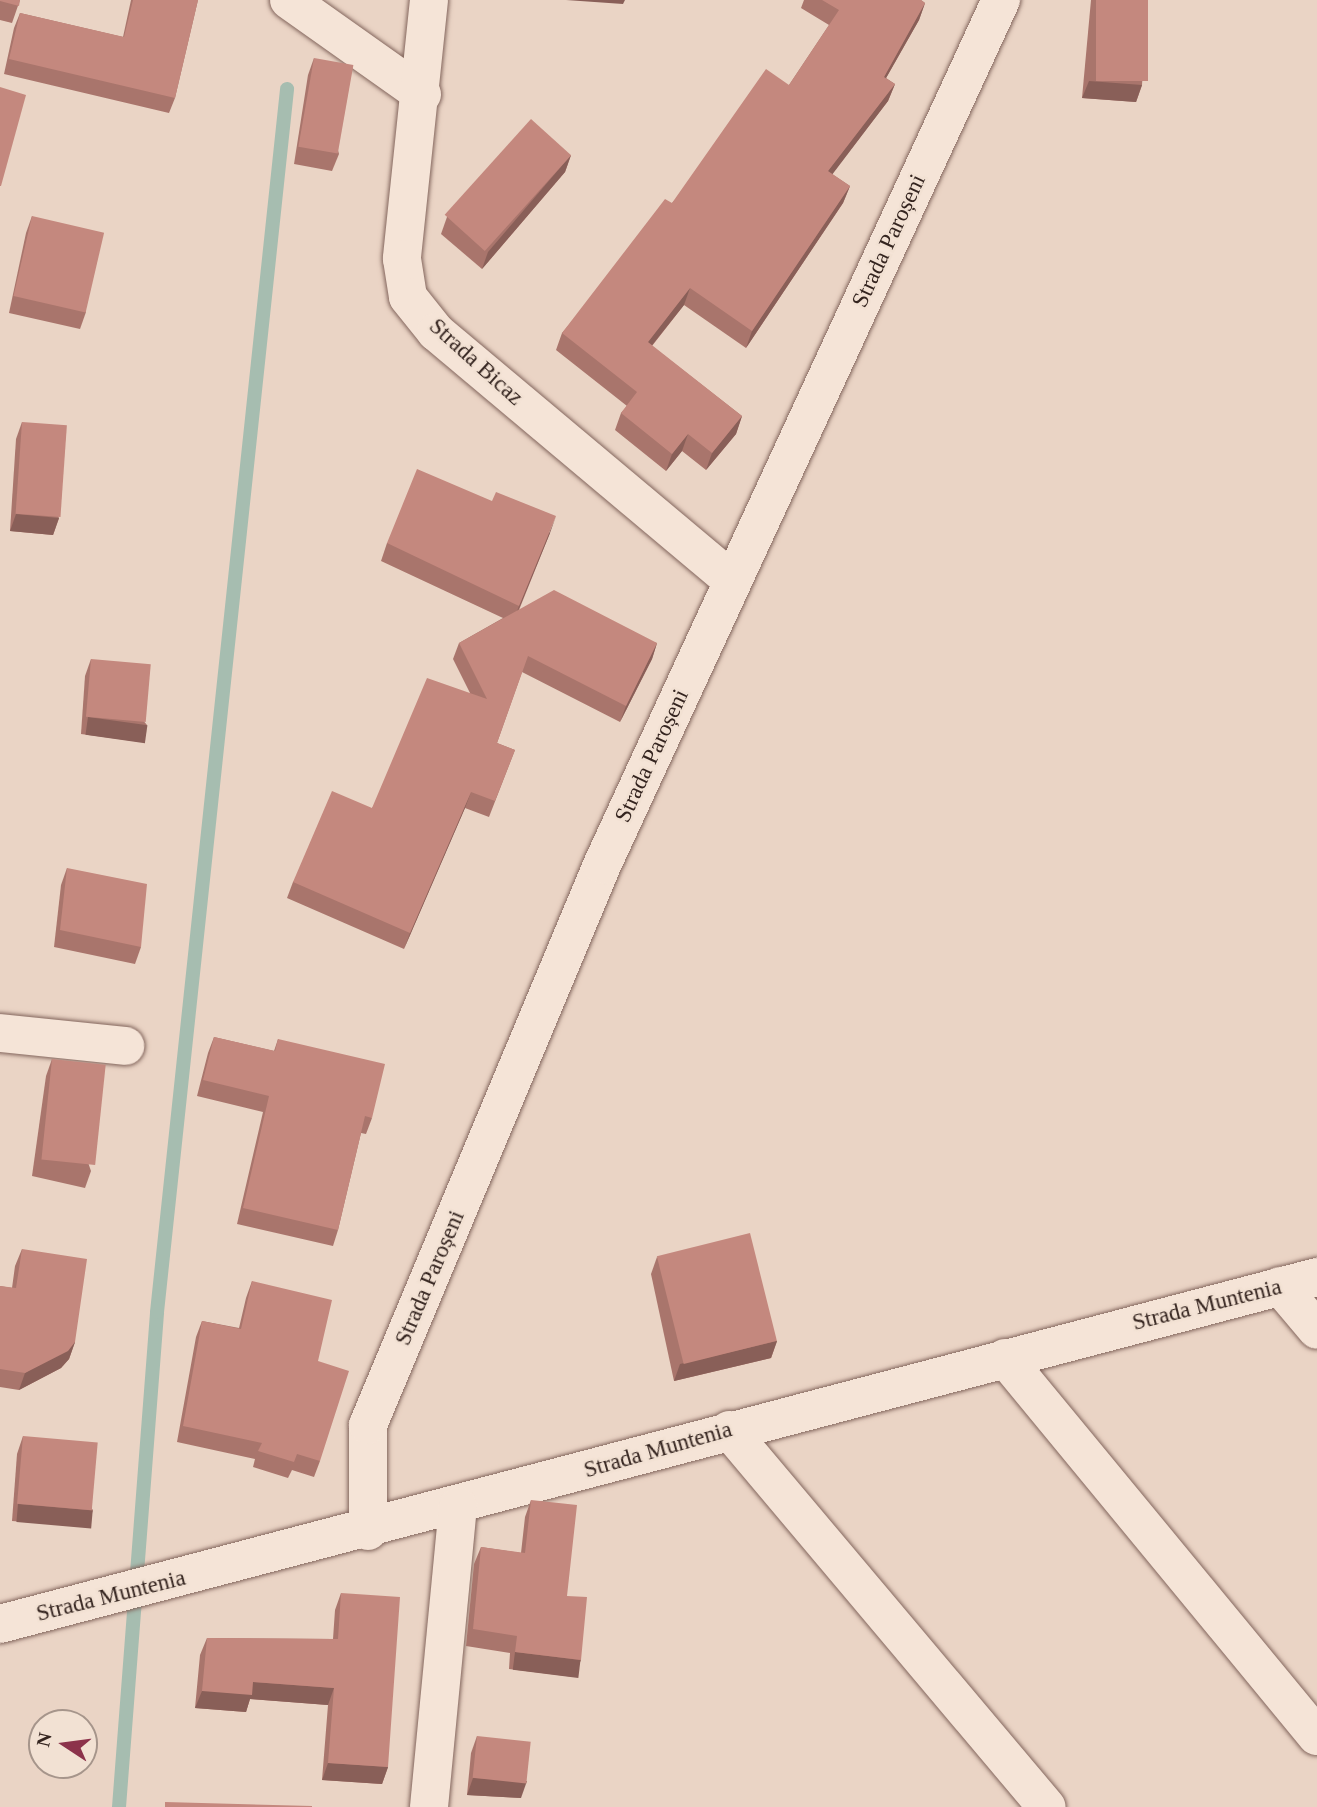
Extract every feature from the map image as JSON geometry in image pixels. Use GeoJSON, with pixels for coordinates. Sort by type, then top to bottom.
{"type":"FeatureCollection","features":[{"type":"Feature","properties":{"kind":"street"},"geometry":{"type":"LineString","coordinates":[[289,0],[422,94]]}},
{"type":"Feature","properties":{"kind":"street","name":"Strada Bicaz"},"geometry":{"type":"LineString","coordinates":[[429,0],[422,94],[402,259],[408,297],[436,332],[732,580]]}},
{"type":"Feature","properties":{"kind":"street","name":"Strada Paroșeni"},"geometry":{"type":"LineString","coordinates":[[368,1531],[368,1425],[602,865],[1001,0]]}},
{"type":"Feature","properties":{"kind":"street"},"geometry":{"type":"LineString","coordinates":[[0,1033],[125,1046]]}},
{"type":"Feature","properties":{"kind":"street","name":"Strada Muntenia"},"geometry":{"type":"LineString","coordinates":[[0,1624],[368,1531],[729,1430],[1317,1277]]}},
{"type":"Feature","properties":{"kind":"street"},"geometry":{"type":"LineString","coordinates":[[1280,1286],[1317,1330]]}},
{"type":"Feature","properties":{"kind":"street"},"geometry":{"type":"LineString","coordinates":[[1004,1358],[1317,1736]]}},
{"type":"Feature","properties":{"kind":"street"},"geometry":{"type":"LineString","coordinates":[[729,1430],[1047,1807]]}},
{"type":"Feature","properties":{"kind":"street"},"geometry":{"type":"LineString","coordinates":[[429,1807],[458,1506]]}},
{"type":"Feature","properties":{"kind":"building"},"geometry":{"type":"Polygon","coordinates":[[[0,0],[20,0],[19,6],[0,0]]]}},
{"type":"Feature","properties":{"kind":"building"},"geometry":{"type":"Polygon","coordinates":[[[133,0],[198,0],[175,98],[9,59],[20,13],[124,37],[133,0]]]}},
{"type":"Feature","properties":{"kind":"building"},"geometry":{"type":"Polygon","coordinates":[[[822,0],[921,0],[925,3],[884,77],[895,84],[828,171],[850,186],[752,331],[690,288],[648,342],[742,416],[712,453],[688,434],[672,454],[621,413],[637,392],[562,333],[665,199],[672,203],[766,69],[789,85],[839,10],[822,0]]]}},
{"type":"Feature","properties":{"kind":"building"},"geometry":{"type":"Polygon","coordinates":[[[1096,0],[1148,0],[1148,81],[1096,81],[1096,0]]]}},
{"type":"Feature","properties":{"kind":"building"},"geometry":{"type":"Polygon","coordinates":[[[314,58],[353,65],[338,154],[298,147],[314,58]]]}},
{"type":"Feature","properties":{"kind":"building"},"geometry":{"type":"Polygon","coordinates":[[[0,87],[26,95],[1,186],[0,186],[0,87]]]}},
{"type":"Feature","properties":{"kind":"building"},"geometry":{"type":"Polygon","coordinates":[[[531,119],[571,155],[485,251],[445,215],[531,119]]]}},
{"type":"Feature","properties":{"kind":"building"},"geometry":{"type":"Polygon","coordinates":[[[32,216],[104,233],[86,313],[14,296],[32,216]]]}},
{"type":"Feature","properties":{"kind":"building"},"geometry":{"type":"Polygon","coordinates":[[[22,422],[67,425],[60,517],[16,514],[22,422]]]}},
{"type":"Feature","properties":{"kind":"building"},"geometry":{"type":"Polygon","coordinates":[[[417,469],[492,501],[496,492],[556,516],[519,606],[387,543],[417,469]]]}},
{"type":"Feature","properties":{"kind":"building"},"geometry":{"type":"Polygon","coordinates":[[[554,590],[657,643],[626,706],[528,656],[497,743],[515,750],[495,801],[471,792],[410,933],[293,882],[332,791],[372,808],[427,678],[487,699],[459,643],[554,590]]]}},
{"type":"Feature","properties":{"kind":"building"},"geometry":{"type":"Polygon","coordinates":[[[91,659],[151,664],[146,722],[86,717],[91,659]]]}},
{"type":"Feature","properties":{"kind":"building"},"geometry":{"type":"Polygon","coordinates":[[[67,868],[147,884],[141,947],[60,930],[67,868]]]}},
{"type":"Feature","properties":{"kind":"building"},"geometry":{"type":"Polygon","coordinates":[[[214,1037],[275,1051],[278,1039],[385,1064],[372,1118],[365,1116],[338,1230],[243,1208],[269,1096],[203,1080],[214,1037]]]}},
{"type":"Feature","properties":{"kind":"building"},"geometry":{"type":"Polygon","coordinates":[[[52,1059],[106,1065],[95,1165],[41,1159],[52,1059]]]}},
{"type":"Feature","properties":{"kind":"building"},"geometry":{"type":"Polygon","coordinates":[[[750,1233],[777,1341],[684,1364],[657,1256],[750,1233]]]}},
{"type":"Feature","properties":{"kind":"building"},"geometry":{"type":"Polygon","coordinates":[[[22,1249],[87,1259],[75,1342],[68,1351],[25,1373],[0,1369],[0,1286],[16,1288],[22,1249]]]}},
{"type":"Feature","properties":{"kind":"building"},"geometry":{"type":"Polygon","coordinates":[[[252,1281],[332,1300],[318,1361],[349,1371],[320,1461],[297,1454],[294,1462],[258,1451],[262,1443],[183,1426],[202,1321],[241,1329],[252,1281]]]}},
{"type":"Feature","properties":{"kind":"building"},"geometry":{"type":"Polygon","coordinates":[[[23,1436],[98,1443],[92,1510],[17,1504],[23,1436]]]}},
{"type":"Feature","properties":{"kind":"building"},"geometry":{"type":"Polygon","coordinates":[[[531,1500],[577,1505],[567,1596],[587,1597],[581,1660],[515,1652],[517,1636],[473,1629],[481,1547],[525,1553],[531,1500]]]}},
{"type":"Feature","properties":{"kind":"building"},"geometry":{"type":"Polygon","coordinates":[[[341,1593],[400,1597],[388,1767],[328,1763],[334,1688],[253,1682],[252,1695],[202,1691],[207,1638],[338,1639],[341,1593]]]}},
{"type":"Feature","properties":{"kind":"building"},"geometry":{"type":"Polygon","coordinates":[[[477,1736],[531,1742],[526,1783],[473,1778],[477,1736]]]}},
{"type":"Feature","properties":{"kind":"building"},"geometry":{"type":"Polygon","coordinates":[[[165,1802],[312,1806],[312,1807],[165,1807],[165,1802]]]}},
{"type":"Feature","properties":{"kind":"waterway"},"geometry":{"type":"LineString","coordinates":[[119,1807],[157,1312],[287,89]]}}]}
